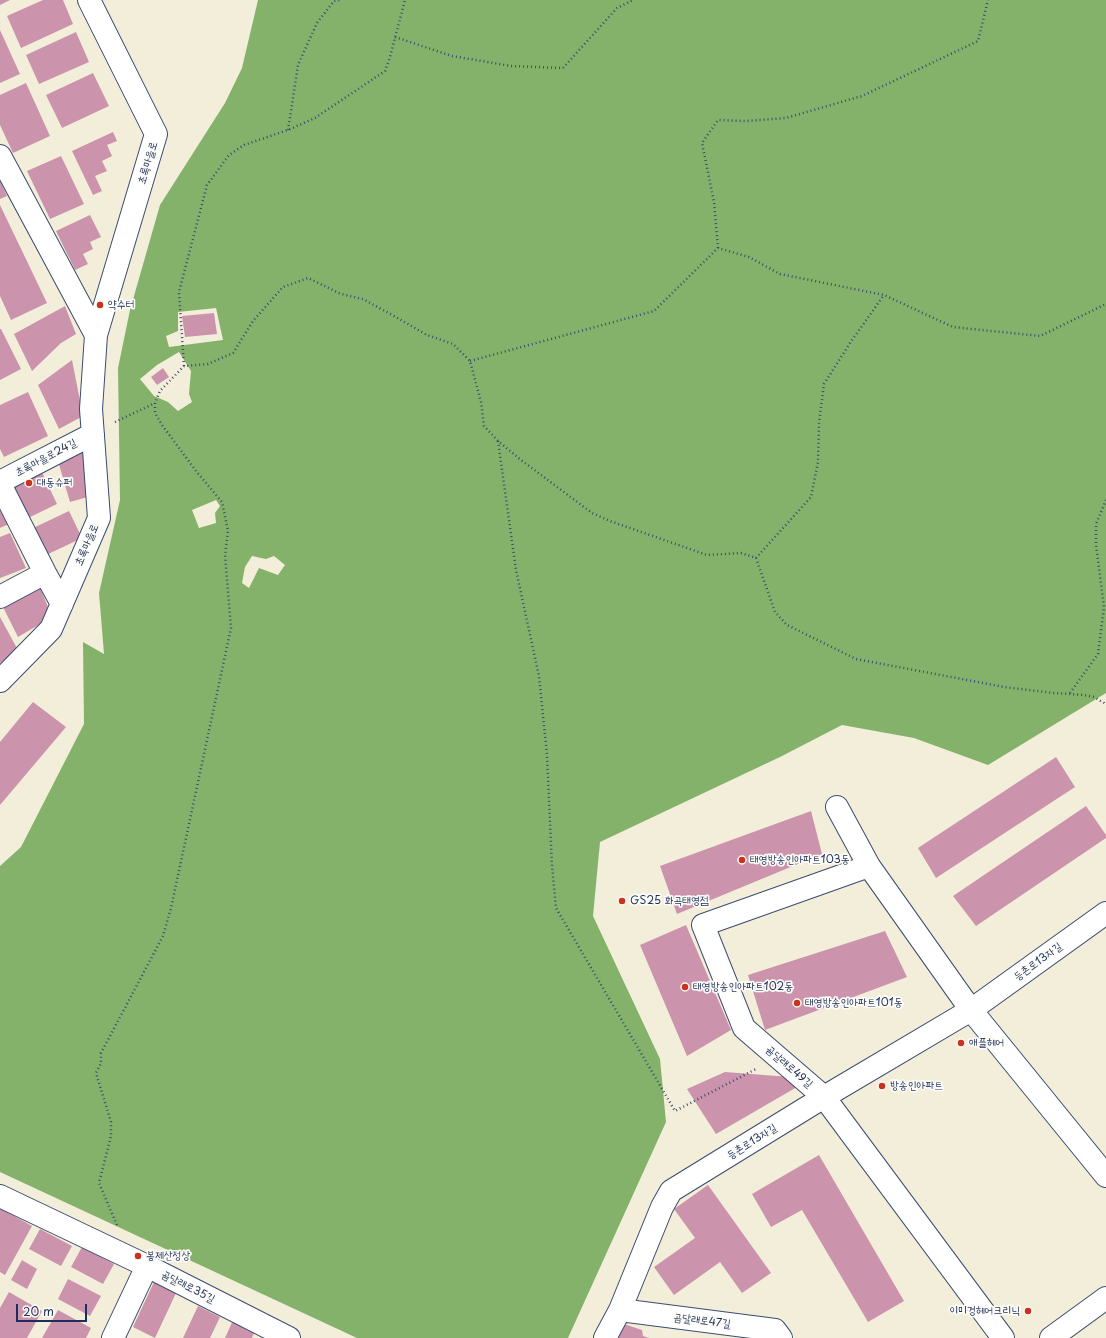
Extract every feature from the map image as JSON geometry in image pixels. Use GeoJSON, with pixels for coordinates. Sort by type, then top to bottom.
{"type":"FeatureCollection","features":[{"type":"Feature","properties":{"kind":"street","name":"초록마을로"},"geometry":{"type":"LineString","coordinates":[[0,681],[51,629],[99,518],[91,409],[96,335],[156,134],[89,0]]}},
{"type":"Feature","properties":{"kind":"street"},"geometry":{"type":"LineString","coordinates":[[0,156],[96,335]]}},
{"type":"Feature","properties":{"kind":"street","name":"초록마을로24길"},"geometry":{"type":"LineString","coordinates":[[62,604],[0,483],[93,434]]}},
{"type":"Feature","properties":{"kind":"street"},"geometry":{"type":"LineString","coordinates":[[0,597],[45,573]]}},
{"type":"Feature","properties":{"kind":"street"},"geometry":{"type":"LineString","coordinates":[[836,807],[869,866],[971,1010],[1106,1176]]}},
{"type":"Feature","properties":{"kind":"street","name":"곰달래로49길"},"geometry":{"type":"LineString","coordinates":[[869,866],[703,925],[744,1028],[824,1097],[1003,1338]]}},
{"type":"Feature","properties":{"kind":"street","name":"등촌로13자길"},"geometry":{"type":"LineString","coordinates":[[605,1338],[620,1310],[662,1207],[672,1191],[824,1097],[971,1010],[1106,913]]}},
{"type":"Feature","properties":{"kind":"street","name":"곰달래로35길"},"geometry":{"type":"LineString","coordinates":[[0,1196],[147,1266],[289,1338]]}},
{"type":"Feature","properties":{"kind":"street"},"geometry":{"type":"LineString","coordinates":[[113,1338],[147,1266]]}},
{"type":"Feature","properties":{"kind":"street"},"geometry":{"type":"LineString","coordinates":[[1051,1338],[1106,1298]]}},
{"type":"Feature","properties":{"kind":"street","name":"곰달래로47길"},"geometry":{"type":"LineString","coordinates":[[620,1310],[775,1330],[781,1338]]}},
{"type":"Feature","properties":{"kind":"path"},"geometry":{"type":"LineString","coordinates":[[288,130],[298,65],[317,24],[334,1],[341,0]]}},
{"type":"Feature","properties":{"kind":"path"},"geometry":{"type":"LineString","coordinates":[[184,366],[179,292],[208,185],[229,155],[244,145],[288,130],[315,118],[385,71],[405,0]]}},
{"type":"Feature","properties":{"kind":"path"},"geometry":{"type":"LineString","coordinates":[[395,37],[452,56],[511,66],[563,68],[617,8],[634,0]]}},
{"type":"Feature","properties":{"kind":"path"},"geometry":{"type":"LineString","coordinates":[[718,248],[714,202],[702,143],[718,120],[746,121],[786,118],[862,96],[978,41],[988,0]]}},
{"type":"Feature","properties":{"kind":"path"},"geometry":{"type":"LineString","coordinates":[[718,248],[749,257],[780,274],[884,295],[953,327],[1040,336],[1106,304]]}},
{"type":"Feature","properties":{"kind":"path"},"geometry":{"type":"LineString","coordinates":[[470,361],[654,311],[718,248]]}},
{"type":"Feature","properties":{"kind":"path"},"geometry":{"type":"LineString","coordinates":[[118,1230],[99,1183],[111,1136],[111,1122],[96,1072],[101,1063],[101,1053],[163,936],[231,628],[225,555],[228,531],[222,502],[196,471],[155,413],[155,403],[160,392],[184,366],[208,364],[233,353],[253,321],[283,286],[308,278],[340,294],[363,300],[427,335],[453,344],[470,361],[484,426],[498,441],[592,513],[610,521],[707,555],[741,553],[756,558]]}},
{"type":"Feature","properties":{"kind":"path"},"geometry":{"type":"LineString","coordinates":[[756,558],[811,497],[818,462],[819,423],[824,384],[852,340],[884,295]]}},
{"type":"Feature","properties":{"kind":"path"},"geometry":{"type":"LineString","coordinates":[[93,434],[155,403]]}},
{"type":"Feature","properties":{"kind":"path"},"geometry":{"type":"LineString","coordinates":[[498,441],[516,570],[539,676],[547,755],[552,866],[556,908],[675,1111],[779,1058]]}},
{"type":"Feature","properties":{"kind":"path"},"geometry":{"type":"LineString","coordinates":[[1070,694],[1098,654],[1104,607],[1096,545],[1096,524],[1106,500]]}},
{"type":"Feature","properties":{"kind":"path"},"geometry":{"type":"LineString","coordinates":[[756,558],[775,612],[787,625],[856,659],[1004,687],[1094,697],[1106,705]]}},
{"type":"Feature","properties":{"kind":"green space"},"geometry":{"type":"Polygon","coordinates":[[[258,0],[1106,0],[1106,693],[988,765],[914,738],[842,725],[780,757],[600,842],[593,916],[660,1059],[666,1122],[568,1338],[357,1338],[0,1172],[0,866],[21,847],[84,724],[83,642],[104,654],[99,593],[120,500],[118,368],[130,310],[160,205],[225,103],[242,68],[258,0]],[[216,308],[178,312],[178,331],[166,336],[169,347],[223,340],[216,308]],[[179,352],[157,365],[140,379],[154,396],[168,402],[178,411],[192,402],[189,394],[191,371],[179,352]],[[216,500],[192,510],[199,528],[216,523],[215,513],[220,506],[216,500]],[[252,556],[245,567],[242,583],[249,588],[259,568],[278,575],[285,565],[274,556],[266,559],[252,556]]]}},
{"type":"Feature","properties":{"kind":"building"},"geometry":{"type":"Polygon","coordinates":[[[0,0],[10,0],[0,5],[0,0]]]}},
{"type":"Feature","properties":{"kind":"building"},"geometry":{"type":"Polygon","coordinates":[[[43,0],[63,0],[73,24],[21,48],[7,16],[43,0]]]}},
{"type":"Feature","properties":{"kind":"building"},"geometry":{"type":"Polygon","coordinates":[[[0,30],[20,74],[0,83],[0,30]]]}},
{"type":"Feature","properties":{"kind":"building"},"geometry":{"type":"Polygon","coordinates":[[[76,32],[89,62],[39,84],[26,55],[76,32]]]}},
{"type":"Feature","properties":{"kind":"building"},"geometry":{"type":"Polygon","coordinates":[[[93,73],[109,106],[62,128],[46,95],[93,73]]]}},
{"type":"Feature","properties":{"kind":"building"},"geometry":{"type":"Polygon","coordinates":[[[26,83],[50,136],[13,153],[0,125],[0,95],[26,83]]]}},
{"type":"Feature","properties":{"kind":"building"},"geometry":{"type":"Polygon","coordinates":[[[113,132],[117,141],[107,145],[112,156],[102,161],[107,171],[95,176],[102,191],[93,195],[72,151],[113,132]]]}},
{"type":"Feature","properties":{"kind":"building"},"geometry":{"type":"Polygon","coordinates":[[[61,156],[84,204],[50,219],[27,171],[61,156]]]}},
{"type":"Feature","properties":{"kind":"building"},"geometry":{"type":"Polygon","coordinates":[[[0,181],[7,196],[0,199],[0,181]]]}},
{"type":"Feature","properties":{"kind":"building"},"geometry":{"type":"Polygon","coordinates":[[[0,205],[47,303],[11,320],[0,296],[0,205]]]}},
{"type":"Feature","properties":{"kind":"building"},"geometry":{"type":"Polygon","coordinates":[[[90,215],[101,237],[90,242],[93,249],[83,254],[88,264],[75,270],[56,231],[90,215]]]}},
{"type":"Feature","properties":{"kind":"building"},"geometry":{"type":"Polygon","coordinates":[[[65,306],[76,334],[61,343],[32,371],[14,334],[65,306]]]}},
{"type":"Feature","properties":{"kind":"building"},"geometry":{"type":"Polygon","coordinates":[[[214,313],[217,334],[185,337],[182,316],[214,313]]]}},
{"type":"Feature","properties":{"kind":"building"},"geometry":{"type":"Polygon","coordinates":[[[0,329],[21,369],[0,380],[0,329]]]}},
{"type":"Feature","properties":{"kind":"building"},"geometry":{"type":"Polygon","coordinates":[[[72,360],[83,416],[59,429],[38,385],[72,360]]]}},
{"type":"Feature","properties":{"kind":"building"},"geometry":{"type":"Polygon","coordinates":[[[163,368],[169,377],[157,385],[151,377],[163,368]]]}},
{"type":"Feature","properties":{"kind":"building"},"geometry":{"type":"Polygon","coordinates":[[[28,392],[48,436],[4,457],[0,449],[0,405],[28,392]]]}},
{"type":"Feature","properties":{"kind":"building"},"geometry":{"type":"Polygon","coordinates":[[[81,447],[95,495],[70,502],[56,454],[81,447]]]}},
{"type":"Feature","properties":{"kind":"building"},"geometry":{"type":"Polygon","coordinates":[[[40,468],[57,504],[24,520],[7,483],[40,468]]]}},
{"type":"Feature","properties":{"kind":"building"},"geometry":{"type":"Polygon","coordinates":[[[0,505],[9,524],[0,528],[0,505]]]}},
{"type":"Feature","properties":{"kind":"building"},"geometry":{"type":"Polygon","coordinates":[[[69,511],[82,538],[44,556],[31,529],[69,511]]]}},
{"type":"Feature","properties":{"kind":"building"},"geometry":{"type":"Polygon","coordinates":[[[10,533],[26,568],[0,578],[0,537],[10,533]]]}},
{"type":"Feature","properties":{"kind":"building"},"geometry":{"type":"Polygon","coordinates":[[[39,585],[52,617],[18,637],[1,603],[39,585]]]}},
{"type":"Feature","properties":{"kind":"building"},"geometry":{"type":"Polygon","coordinates":[[[0,617],[19,652],[0,663],[0,617]]]}},
{"type":"Feature","properties":{"kind":"building"},"geometry":{"type":"Polygon","coordinates":[[[33,702],[66,727],[0,805],[0,742],[33,702]]]}},
{"type":"Feature","properties":{"kind":"building"},"geometry":{"type":"Polygon","coordinates":[[[1056,757],[1075,787],[936,878],[918,848],[1056,757]]]}},
{"type":"Feature","properties":{"kind":"building"},"geometry":{"type":"Polygon","coordinates":[[[1086,806],[1106,835],[1106,838],[976,926],[953,896],[1086,806]]]}},
{"type":"Feature","properties":{"kind":"building","name":"태영방송인아파트103동"},"geometry":{"type":"Polygon","coordinates":[[[811,811],[822,854],[677,914],[660,866],[811,811]]]}},
{"type":"Feature","properties":{"kind":"building","name":"태영방송인아파트102동"},"geometry":{"type":"Polygon","coordinates":[[[686,925],[731,1030],[687,1056],[640,945],[686,925]]]}},
{"type":"Feature","properties":{"kind":"building","name":"태영방송인아파트101동"},"geometry":{"type":"Polygon","coordinates":[[[885,931],[907,977],[765,1030],[748,975],[885,931]]]}},
{"type":"Feature","properties":{"kind":"building"},"geometry":{"type":"Polygon","coordinates":[[[725,1072],[790,1077],[797,1087],[716,1134],[687,1089],[725,1072]]]}},
{"type":"Feature","properties":{"kind":"building"},"geometry":{"type":"Polygon","coordinates":[[[819,1155],[904,1301],[868,1322],[802,1210],[771,1227],[752,1194],[819,1155]]]}},
{"type":"Feature","properties":{"kind":"building"},"geometry":{"type":"Polygon","coordinates":[[[708,1185],[771,1273],[742,1293],[720,1262],[674,1295],[654,1267],[695,1238],[674,1209],[708,1185]]]}},
{"type":"Feature","properties":{"kind":"building"},"geometry":{"type":"Polygon","coordinates":[[[0,1208],[32,1226],[5,1275],[0,1272],[0,1208]]]}},
{"type":"Feature","properties":{"kind":"building"},"geometry":{"type":"Polygon","coordinates":[[[40,1229],[72,1246],[61,1266],[29,1249],[40,1229]]]}},
{"type":"Feature","properties":{"kind":"building"},"geometry":{"type":"Polygon","coordinates":[[[82,1247],[114,1264],[103,1284],[71,1267],[82,1247]]]}},
{"type":"Feature","properties":{"kind":"building"},"geometry":{"type":"Polygon","coordinates":[[[22,1260],[37,1269],[27,1289],[11,1280],[22,1260]]]}},
{"type":"Feature","properties":{"kind":"building"},"geometry":{"type":"Polygon","coordinates":[[[68,1279],[101,1296],[90,1316],[58,1299],[68,1279]]]}},
{"type":"Feature","properties":{"kind":"building"},"geometry":{"type":"Polygon","coordinates":[[[154,1282],[176,1293],[155,1338],[133,1327],[154,1282]]]}},
{"type":"Feature","properties":{"kind":"building"},"geometry":{"type":"Polygon","coordinates":[[[9,1292],[42,1311],[27,1338],[0,1338],[0,1308],[9,1292]]]}},
{"type":"Feature","properties":{"kind":"building"},"geometry":{"type":"Polygon","coordinates":[[[198,1306],[220,1317],[210,1338],[183,1338],[198,1306]]]}},
{"type":"Feature","properties":{"kind":"building"},"geometry":{"type":"Polygon","coordinates":[[[58,1310],[91,1328],[86,1338],[42,1338],[58,1310]]]}},
{"type":"Feature","properties":{"kind":"building"},"geometry":{"type":"Polygon","coordinates":[[[234,1318],[256,1328],[252,1338],[225,1338],[234,1318]]]}},
{"type":"Feature","properties":{"kind":"building"},"geometry":{"type":"Polygon","coordinates":[[[624,1324],[642,1330],[643,1336],[649,1338],[616,1338],[624,1324]]]}},
{"type":"Feature","properties":{"kind":"place","name":"약수터"},"geometry":{"type":"Point","coordinates":[100,305]}},
{"type":"Feature","properties":{"kind":"place","name":"대동슈퍼"},"geometry":{"type":"Point","coordinates":[29,483]}},
{"type":"Feature","properties":{"kind":"place","name":"태영방송인아파트103동"},"geometry":{"type":"Point","coordinates":[742,860]}},
{"type":"Feature","properties":{"kind":"place","name":"GS25 화곡태영점"},"geometry":{"type":"Point","coordinates":[622,901]}},
{"type":"Feature","properties":{"kind":"place","name":"태영방송인아파트102동"},"geometry":{"type":"Point","coordinates":[685,987]}},
{"type":"Feature","properties":{"kind":"place","name":"태영방송인아파트101동"},"geometry":{"type":"Point","coordinates":[797,1003]}},
{"type":"Feature","properties":{"kind":"place","name":"애플헤어"},"geometry":{"type":"Point","coordinates":[961,1043]}},
{"type":"Feature","properties":{"kind":"place","name":"방송인아파트"},"geometry":{"type":"Point","coordinates":[882,1086]}},
{"type":"Feature","properties":{"kind":"place","name":"봉제산정상"},"geometry":{"type":"Point","coordinates":[138,1256]}},
{"type":"Feature","properties":{"kind":"place","name":"이미경헤어크리닉"},"geometry":{"type":"Point","coordinates":[1028,1311]}}]}
